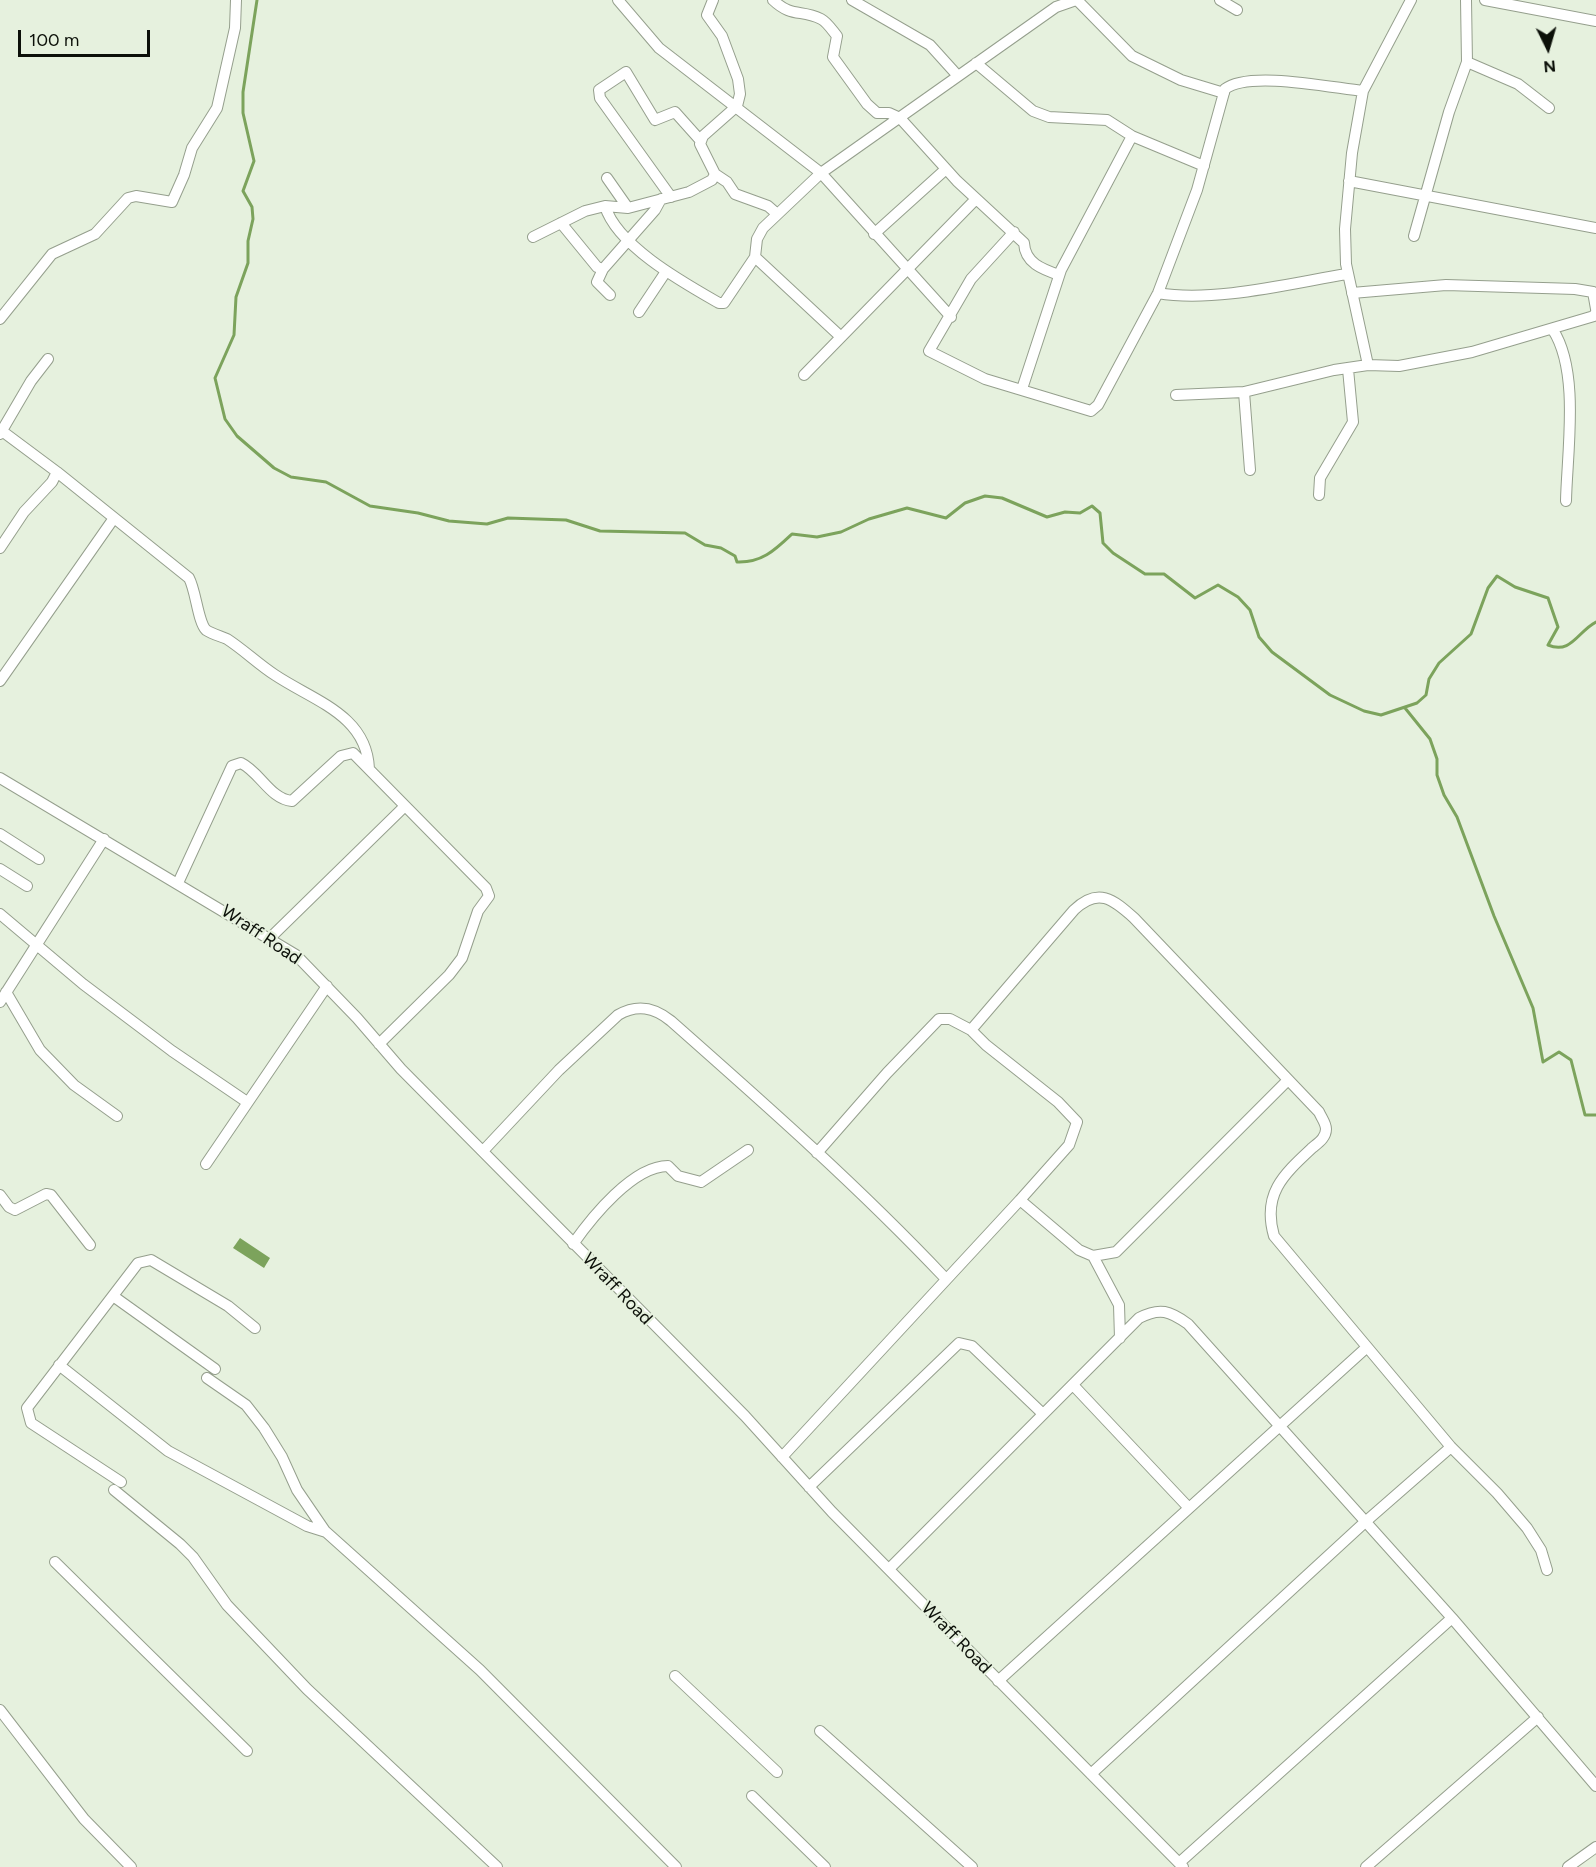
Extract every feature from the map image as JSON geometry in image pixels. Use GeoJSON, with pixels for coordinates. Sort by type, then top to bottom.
{"type":"FeatureCollection","features":[{"type":"Feature","properties":{"kind":"street"},"geometry":{"type":"LineString","coordinates":[[0,319],[52,254],[95,234],[128,198],[136,196],[172,202],[184,175],[192,148],[217,108],[235,28],[236,0]]}},
{"type":"Feature","properties":{"kind":"street"},"geometry":{"type":"LineString","coordinates":[[618,0],[659,48],[737,106],[793,154],[821,173],[951,317]]}},
{"type":"Feature","properties":{"kind":"street"},"geometry":{"type":"LineString","coordinates":[[700,140],[737,106],[740,94],[738,79],[721,33],[707,15],[713,0]]}},
{"type":"Feature","properties":{"kind":"street"},"geometry":{"type":"LineString","coordinates":[[773,0],[791,14],[809,14],[824,20],[837,36],[833,57],[867,104],[877,113],[900,118],[946,169],[1014,232],[1024,243],[1024,252],[1030,260],[1059,275]]}},
{"type":"Feature","properties":{"kind":"street"},"geometry":{"type":"LineString","coordinates":[[852,0],[930,45],[958,76]]}},
{"type":"Feature","properties":{"kind":"street"},"geometry":{"type":"LineString","coordinates":[[605,206],[614,226],[665,273],[721,303],[755,257],[759,233],[776,213],[821,173],[1056,7],[1076,0],[1132,56],[1181,80],[1224,93]]}},
{"type":"Feature","properties":{"kind":"street"},"geometry":{"type":"LineString","coordinates":[[1220,0],[1237,10]]}},
{"type":"Feature","properties":{"kind":"street"},"geometry":{"type":"LineString","coordinates":[[1368,365],[1347,274],[1345,229],[1349,181],[1364,91],[1411,0]]}},
{"type":"Feature","properties":{"kind":"street"},"geometry":{"type":"LineString","coordinates":[[1414,236],[1427,197],[1449,112],[1467,62],[1466,0]]}},
{"type":"Feature","properties":{"kind":"street"},"geometry":{"type":"LineString","coordinates":[[1485,0],[1596,21]]}},
{"type":"Feature","properties":{"kind":"street"},"geometry":{"type":"LineString","coordinates":[[1467,62],[1518,84],[1549,108]]}},
{"type":"Feature","properties":{"kind":"street"},"geometry":{"type":"LineString","coordinates":[[976,63],[1033,111],[1050,117],[1107,120],[1132,136],[1204,166]]}},
{"type":"Feature","properties":{"kind":"street"},"geometry":{"type":"LineString","coordinates":[[666,198],[600,98],[599,90],[626,72],[655,120],[675,112],[700,140],[701,147],[715,174],[727,182],[735,194],[768,206],[776,213]]}},
{"type":"Feature","properties":{"kind":"street"},"geometry":{"type":"LineString","coordinates":[[1014,232],[971,279],[951,317],[929,351],[985,379],[1085,411],[1094,410],[1158,293],[1204,166],[1224,93],[1230,85],[1249,81],[1364,91]]}},
{"type":"Feature","properties":{"kind":"street"},"geometry":{"type":"LineString","coordinates":[[1022,389],[1059,275],[1132,136]]}},
{"type":"Feature","properties":{"kind":"street"},"geometry":{"type":"LineString","coordinates":[[874,234],[946,169]]}},
{"type":"Feature","properties":{"kind":"street"},"geometry":{"type":"LineString","coordinates":[[532,237],[585,211],[605,206],[628,208],[701,187],[712,180],[715,174]]}},
{"type":"Feature","properties":{"kind":"street"},"geometry":{"type":"LineString","coordinates":[[607,178],[628,208]]}},
{"type":"Feature","properties":{"kind":"street"},"geometry":{"type":"LineString","coordinates":[[1349,181],[1596,228]]}},
{"type":"Feature","properties":{"kind":"street"},"geometry":{"type":"LineString","coordinates":[[610,295],[597,282],[603,269],[666,198]]}},
{"type":"Feature","properties":{"kind":"street"},"geometry":{"type":"LineString","coordinates":[[804,375],[906,268],[976,199]]}},
{"type":"Feature","properties":{"kind":"street"},"geometry":{"type":"LineString","coordinates":[[561,223],[590,258],[603,269]]}},
{"type":"Feature","properties":{"kind":"street"},"geometry":{"type":"LineString","coordinates":[[755,257],[840,338]]}},
{"type":"Feature","properties":{"kind":"street"},"geometry":{"type":"LineString","coordinates":[[639,312],[665,273]]}},
{"type":"Feature","properties":{"kind":"street"},"geometry":{"type":"LineString","coordinates":[[1158,293],[1185,296],[1212,294],[1347,274]]}},
{"type":"Feature","properties":{"kind":"street"},"geometry":{"type":"LineString","coordinates":[[1176,395],[1244,392],[1278,381],[1368,365],[1399,366],[1472,352],[1553,330],[1594,316],[1596,311],[1593,292],[1575,289],[1446,285],[1352,293]]}},
{"type":"Feature","properties":{"kind":"street"},"geometry":{"type":"LineString","coordinates":[[1553,330],[1561,348],[1568,388],[1566,501]]}},
{"type":"Feature","properties":{"kind":"street"},"geometry":{"type":"LineString","coordinates":[[48,359],[30,381],[1,433],[57,472],[189,578],[196,593],[202,625],[207,631],[225,638],[274,675],[330,707],[348,721],[365,742],[369,769]]}},
{"type":"Feature","properties":{"kind":"street"},"geometry":{"type":"LineString","coordinates":[[1319,495],[1323,471],[1353,422],[1348,369]]}},
{"type":"Feature","properties":{"kind":"street"},"geometry":{"type":"LineString","coordinates":[[1244,392],[1250,470]]}},
{"type":"Feature","properties":{"kind":"street"},"geometry":{"type":"LineString","coordinates":[[0,548],[24,512],[52,482],[57,472]]}},
{"type":"Feature","properties":{"kind":"street"},"geometry":{"type":"LineString","coordinates":[[0,681],[114,518]]}},
{"type":"Feature","properties":{"kind":"street"},"geometry":{"type":"LineString","coordinates":[[178,883],[232,766],[241,763],[251,768],[277,796],[292,801],[346,753],[353,753],[486,888],[489,896],[478,911],[462,958],[449,975],[380,1044]]}},
{"type":"Feature","properties":{"kind":"street","name":"Wraff Road"},"geometry":{"type":"LineString","coordinates":[[0,777],[270,938],[296,956],[809,1487],[1181,1865]]}},
{"type":"Feature","properties":{"kind":"street"},"geometry":{"type":"LineString","coordinates":[[270,938],[405,806]]}},
{"type":"Feature","properties":{"kind":"street"},"geometry":{"type":"LineString","coordinates":[[0,834],[39,859]]}},
{"type":"Feature","properties":{"kind":"street"},"geometry":{"type":"LineString","coordinates":[[104,839],[3,997],[40,1050],[74,1085],[117,1116]]}},
{"type":"Feature","properties":{"kind":"street"},"geometry":{"type":"LineString","coordinates":[[0,869],[27,886]]}},
{"type":"Feature","properties":{"kind":"street"},"geometry":{"type":"LineString","coordinates":[[971,1030],[1074,910],[1091,897],[1100,897],[1118,904],[1134,918],[1319,1112],[1326,1132],[1271,1196],[1269,1215],[1274,1236],[1366,1347],[1404,1388],[1451,1447],[1497,1493],[1527,1528],[1540,1550],[1547,1570]]}},
{"type":"Feature","properties":{"kind":"street"},"geometry":{"type":"LineString","coordinates":[[0,914],[83,984],[172,1051],[247,1102]]}},
{"type":"Feature","properties":{"kind":"street"},"geometry":{"type":"LineString","coordinates":[[207,1164],[327,986]]}},
{"type":"Feature","properties":{"kind":"street"},"geometry":{"type":"LineString","coordinates":[[483,1151],[559,1070],[618,1015],[628,1009],[640,1008],[656,1011],[671,1021],[817,1153],[889,1220],[945,1278]]}},
{"type":"Feature","properties":{"kind":"street"},"geometry":{"type":"LineString","coordinates":[[782,1457],[1069,1145],[1077,1122],[1058,1102],[986,1045],[971,1030],[950,1019],[939,1019],[887,1073],[817,1153]]}},
{"type":"Feature","properties":{"kind":"street"},"geometry":{"type":"LineString","coordinates":[[1020,1200],[1079,1250],[1093,1256],[1116,1252],[1288,1080]]}},
{"type":"Feature","properties":{"kind":"street"},"geometry":{"type":"LineString","coordinates":[[573,1244],[594,1215],[639,1173],[659,1166],[668,1166],[678,1176],[701,1182],[748,1150]]}},
{"type":"Feature","properties":{"kind":"street"},"geometry":{"type":"LineString","coordinates":[[0,1195],[9,1207],[18,1210],[46,1194],[51,1195],[90,1245]]}},
{"type":"Feature","properties":{"kind":"street"},"geometry":{"type":"LineString","coordinates":[[1102,1271],[1109,1254]]}},
{"type":"Feature","properties":{"kind":"street"},"geometry":{"type":"LineString","coordinates":[[1093,1256],[1119,1305],[1120,1338]]}},
{"type":"Feature","properties":{"kind":"street"},"geometry":{"type":"LineString","coordinates":[[255,1328],[228,1306],[151,1260],[138,1263],[27,1408],[27,1416],[31,1423],[118,1486],[180,1544],[193,1557],[227,1605],[307,1689],[496,1867]]}},
{"type":"Feature","properties":{"kind":"street"},"geometry":{"type":"LineString","coordinates":[[113,1296],[211,1373],[246,1405],[264,1428],[302,1498],[327,1532],[480,1671],[676,1867]]}},
{"type":"Feature","properties":{"kind":"street"},"geometry":{"type":"LineString","coordinates":[[889,1569],[1139,1318],[1152,1311],[1172,1312],[1188,1324],[1364,1523],[1452,1618],[1596,1786]]}},
{"type":"Feature","properties":{"kind":"street"},"geometry":{"type":"LineString","coordinates":[[809,1487],[959,1343],[972,1346],[1043,1414]]}},
{"type":"Feature","properties":{"kind":"street"},"geometry":{"type":"LineString","coordinates":[[998,1681],[1366,1347]]}},
{"type":"Feature","properties":{"kind":"street"},"geometry":{"type":"LineString","coordinates":[[59,1365],[168,1451],[307,1526],[327,1532]]}},
{"type":"Feature","properties":{"kind":"street"},"geometry":{"type":"LineString","coordinates":[[1073,1385],[1188,1508]]}},
{"type":"Feature","properties":{"kind":"street"},"geometry":{"type":"LineString","coordinates":[[1091,1774],[1364,1523],[1451,1447]]}},
{"type":"Feature","properties":{"kind":"street"},"geometry":{"type":"LineString","coordinates":[[55,1562],[247,1751]]}},
{"type":"Feature","properties":{"kind":"street"},"geometry":{"type":"LineString","coordinates":[[1181,1865],[1452,1618]]}},
{"type":"Feature","properties":{"kind":"street"},"geometry":{"type":"LineString","coordinates":[[675,1676],[777,1772]]}},
{"type":"Feature","properties":{"kind":"street"},"geometry":{"type":"LineString","coordinates":[[0,1710],[84,1819],[131,1867]]}},
{"type":"Feature","properties":{"kind":"street"},"geometry":{"type":"LineString","coordinates":[[1366,1867],[1538,1717]]}},
{"type":"Feature","properties":{"kind":"street"},"geometry":{"type":"LineString","coordinates":[[820,1731],[972,1867]]}},
{"type":"Feature","properties":{"kind":"street"},"geometry":{"type":"LineString","coordinates":[[753,1796],[825,1867]]}},
{"type":"Feature","properties":{"kind":"street"},"geometry":{"type":"LineString","coordinates":[[1568,1867],[1596,1847]]}},
{"type":"Feature","properties":{"kind":"shaded area"},"geometry":{"type":"Polygon","coordinates":[[[240,1238],[270,1258],[264,1268],[233,1248],[240,1238]]]}},
{"type":"Feature","properties":{"kind":"waterway"},"geometry":{"type":"LineString","coordinates":[[257,0],[243,92],[243,113],[254,161],[243,191],[252,207],[253,219],[248,241],[248,263],[236,297],[234,335],[215,378],[225,419],[237,436],[274,468],[291,477],[326,482],[370,506],[418,513],[449,521],[487,524],[508,518],[566,520],[600,531],[685,533],[705,545],[721,548],[735,556],[737,562],[761,558],[792,534],[817,537],[841,532],[869,519],[907,508],[946,518],[965,503],[985,496],[1002,498],[1047,517],[1065,512],[1080,513],[1092,506],[1100,513],[1103,543],[1113,553],[1145,574],[1164,574],[1195,598],[1218,585],[1238,597],[1250,610],[1259,637],[1272,652],[1330,695],[1364,711],[1381,715],[1417,703],[1426,695],[1429,679],[1439,663],[1471,634],[1488,588],[1497,576],[1515,587],[1548,598],[1558,627],[1548,645],[1563,647],[1574,641],[1596,622]]}},
{"type":"Feature","properties":{"kind":"waterway"},"geometry":{"type":"LineString","coordinates":[[1405,708],[1430,739],[1437,759],[1437,775],[1444,795],[1457,817],[1494,916],[1533,1008],[1543,1062],[1559,1052],[1571,1060],[1585,1115],[1596,1115]]}}]}
